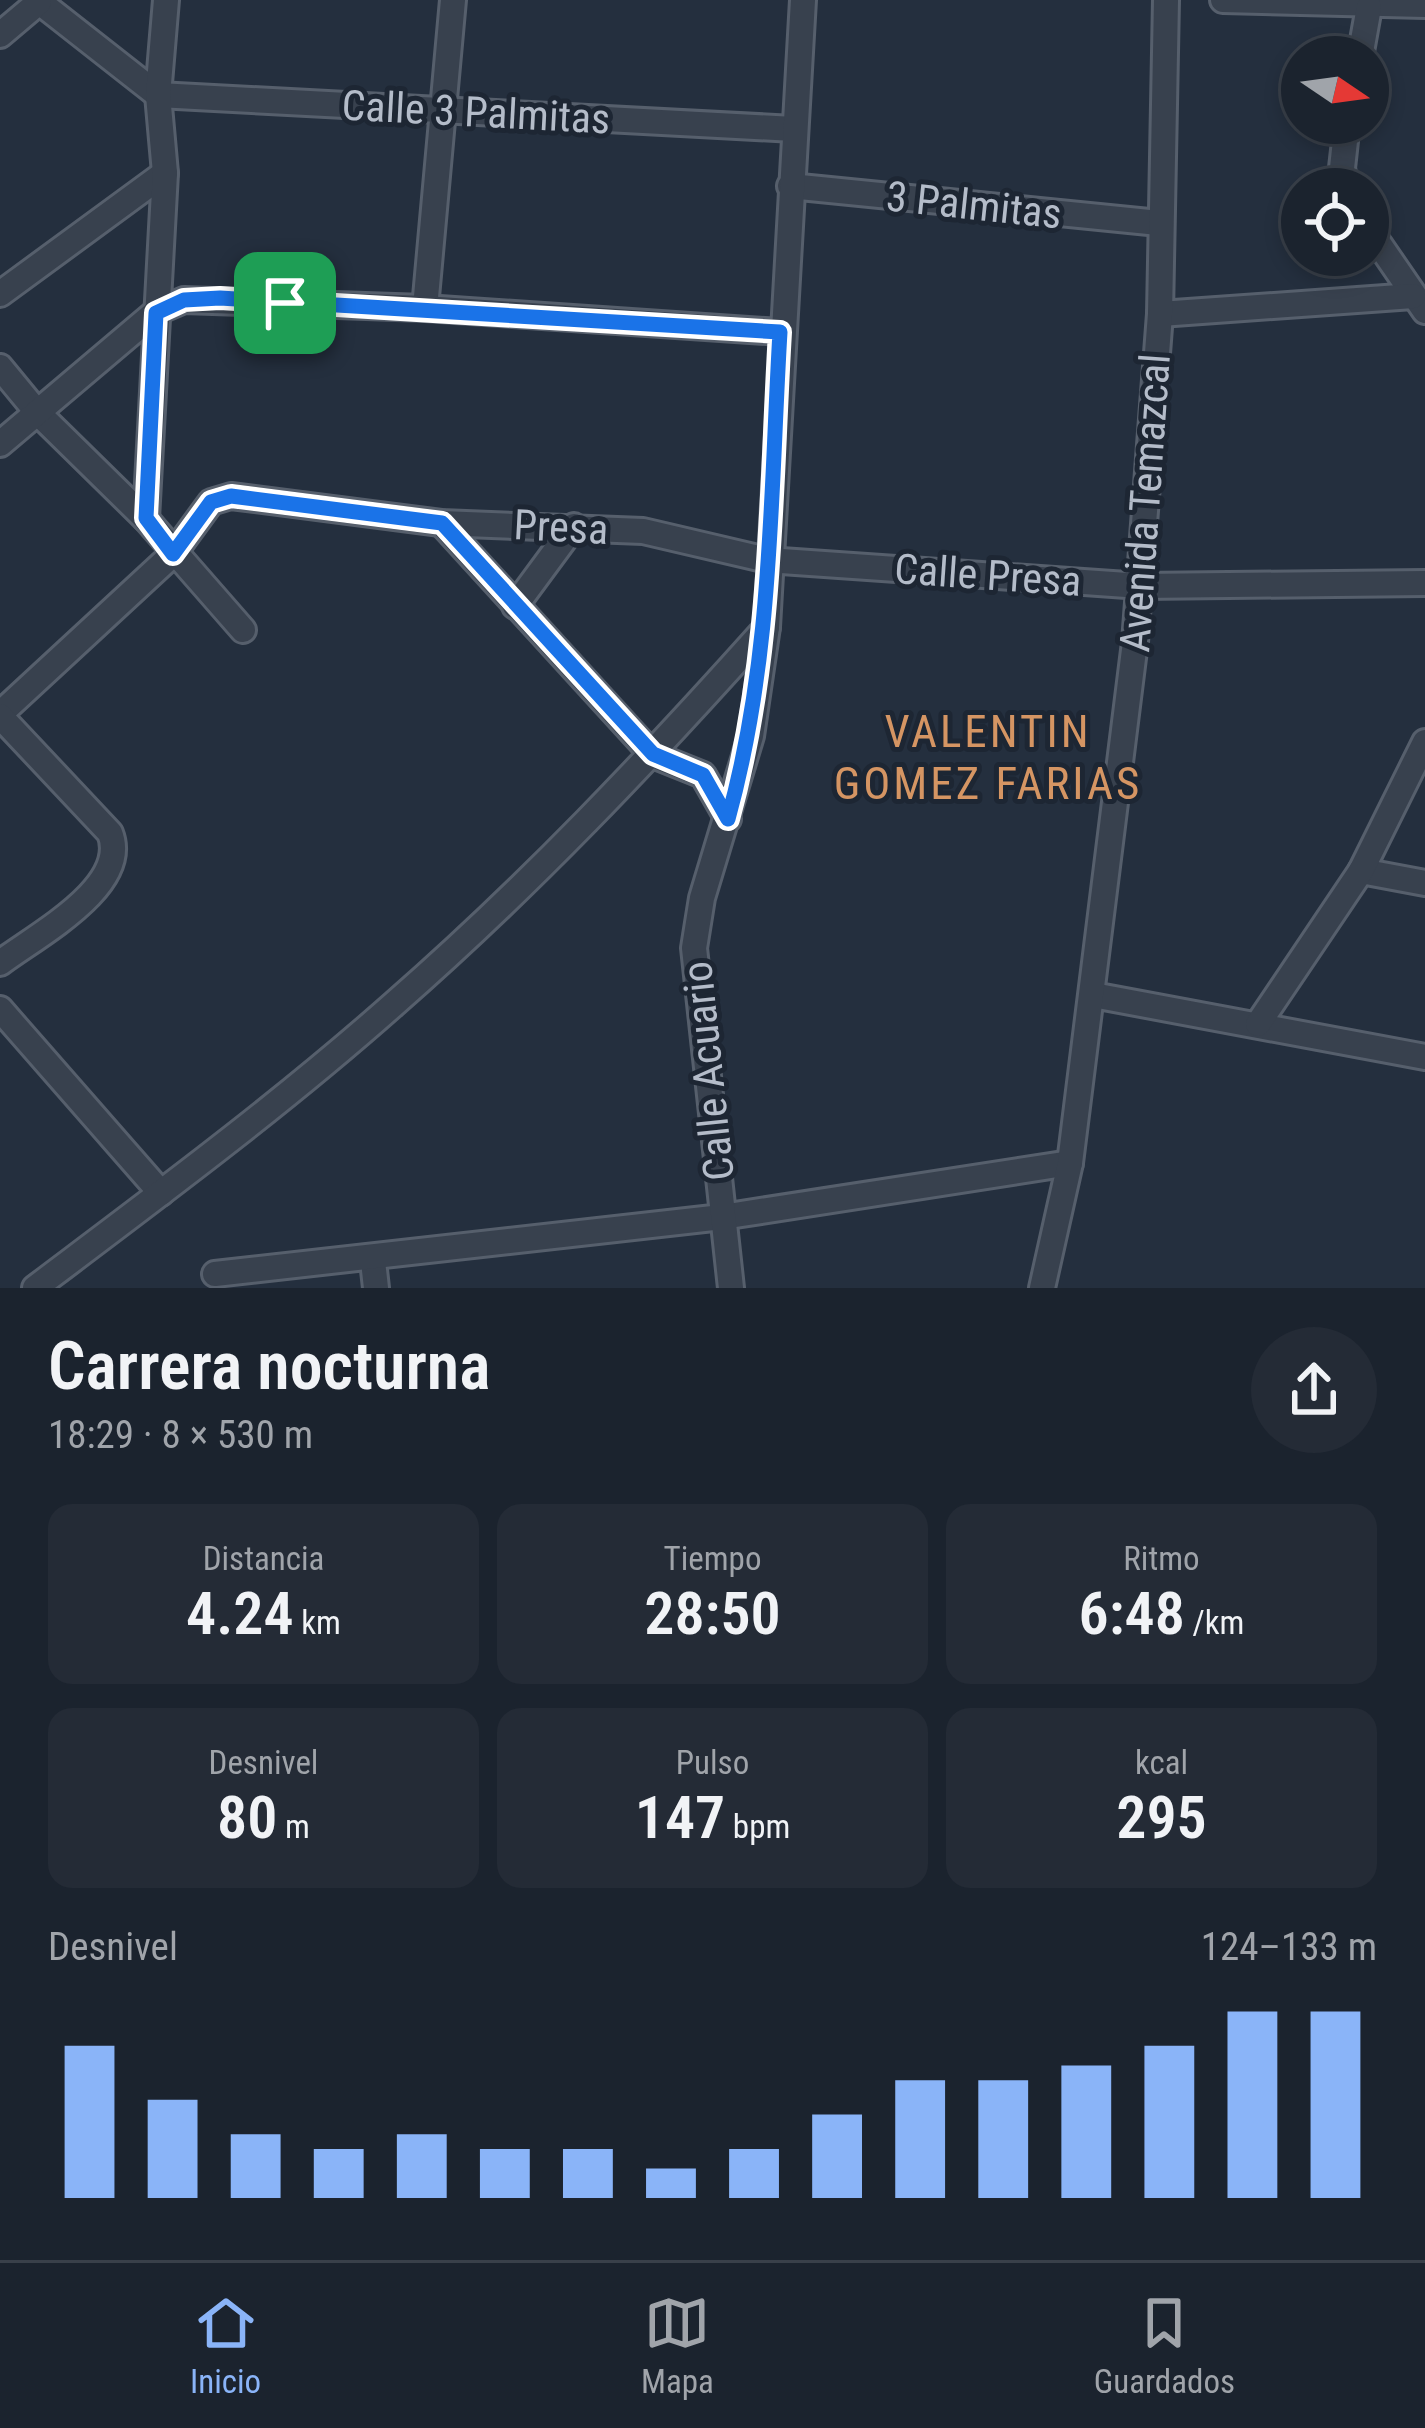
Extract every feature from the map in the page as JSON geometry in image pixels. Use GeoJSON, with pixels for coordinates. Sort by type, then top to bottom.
{"type":"FeatureCollection","features":[{"type":"Feature","properties":{"kind":"street"},"geometry":{"type":"LineString","coordinates":[[146,518],[165,172],[158,95],[166,0]]}},
{"type":"Feature","properties":{"kind":"street"},"geometry":{"type":"LineString","coordinates":[[425,308],[453,0]]}},
{"type":"Feature","properties":{"kind":"street","name":"Calle Acuario"},"geometry":{"type":"LineString","coordinates":[[731,1288],[694,948],[702,898],[751,736],[767,627],[780,332],[803,0]]}},
{"type":"Feature","properties":{"kind":"street","name":"Avenida Temazcal"},"geometry":{"type":"LineString","coordinates":[[1042,1288],[1070,1163],[1094,995],[1141,586],[1160,314],[1166,0]]}},
{"type":"Feature","properties":{"kind":"street"},"geometry":{"type":"LineString","coordinates":[[1222,0],[1425,5]]}},
{"type":"Feature","properties":{"kind":"street"},"geometry":{"type":"LineString","coordinates":[[0,34],[38,1],[158,95]]}},
{"type":"Feature","properties":{"kind":"street"},"geometry":{"type":"LineString","coordinates":[[1364,36],[1369,7]]}},
{"type":"Feature","properties":{"kind":"street","name":"Calle 3 Palmitas"},"geometry":{"type":"LineString","coordinates":[[158,95],[794,129]]}},
{"type":"Feature","properties":{"kind":"street"},"geometry":{"type":"LineString","coordinates":[[0,294],[165,172]]}},
{"type":"Feature","properties":{"kind":"street","name":"3 Palmitas"},"geometry":{"type":"LineString","coordinates":[[790,186],[1159,223]]}},
{"type":"Feature","properties":{"kind":"street"},"geometry":{"type":"LineString","coordinates":[[1389,259],[1419,304]]}},
{"type":"Feature","properties":{"kind":"street"},"geometry":{"type":"LineString","coordinates":[[0,444],[156,313],[184,300],[425,308],[780,332]]}},
{"type":"Feature","properties":{"kind":"street"},"geometry":{"type":"LineString","coordinates":[[1160,314],[1419,304]]}},
{"type":"Feature","properties":{"kind":"street"},"geometry":{"type":"LineString","coordinates":[[0,367],[37,412],[146,518],[244,630]]}},
{"type":"Feature","properties":{"kind":"street","name":"Presa"},"geometry":{"type":"LineString","coordinates":[[173,554],[211,502],[245,496],[442,523],[643,531],[767,560]]}},
{"type":"Feature","properties":{"kind":"street"},"geometry":{"type":"LineString","coordinates":[[442,523],[653,754],[703,775],[728,819]]}},
{"type":"Feature","properties":{"kind":"street"},"geometry":{"type":"LineString","coordinates":[[514,606],[574,526]]}},
{"type":"Feature","properties":{"kind":"street"},"geometry":{"type":"LineString","coordinates":[[0,963],[100,886],[115,855],[110,833],[0,715],[173,554]]}},
{"type":"Feature","properties":{"kind":"street","name":"Calle Presa"},"geometry":{"type":"LineString","coordinates":[[767,560],[1141,586],[1425,584]]}},
{"type":"Feature","properties":{"kind":"street"},"geometry":{"type":"LineString","coordinates":[[35,1288],[397,1002],[548,862],[767,627]]}},
{"type":"Feature","properties":{"kind":"street"},"geometry":{"type":"LineString","coordinates":[[1258,1024],[1361,871],[1425,742]]}},
{"type":"Feature","properties":{"kind":"street"},"geometry":{"type":"LineString","coordinates":[[1361,871],[1425,883]]}},
{"type":"Feature","properties":{"kind":"street"},"geometry":{"type":"LineString","coordinates":[[1094,995],[1425,1057]]}},
{"type":"Feature","properties":{"kind":"street"},"geometry":{"type":"LineString","coordinates":[[0,1009],[160,1193]]}},
{"type":"Feature","properties":{"kind":"street"},"geometry":{"type":"LineString","coordinates":[[215,1274],[373,1261],[722,1217],[1070,1163]]}},
{"type":"Feature","properties":{"kind":"street"},"geometry":{"type":"LineString","coordinates":[[373,1261],[376,1288]]}},
{"type":"Feature","properties":{"kind":"district","name":"VALENTIN GOMEZ FARIAS"},"geometry":{"type":"Point","coordinates":[988,757]}},
{"type":"Feature","properties":{"kind":"route"},"geometry":{"type":"LineString","coordinates":[[184,300],[285,303],[780,332],[767,627],[751,736],[728,819],[703,775],[653,754],[442,523],[231,496],[211,502],[173,554],[146,518],[156,313],[184,300]]}}]}
